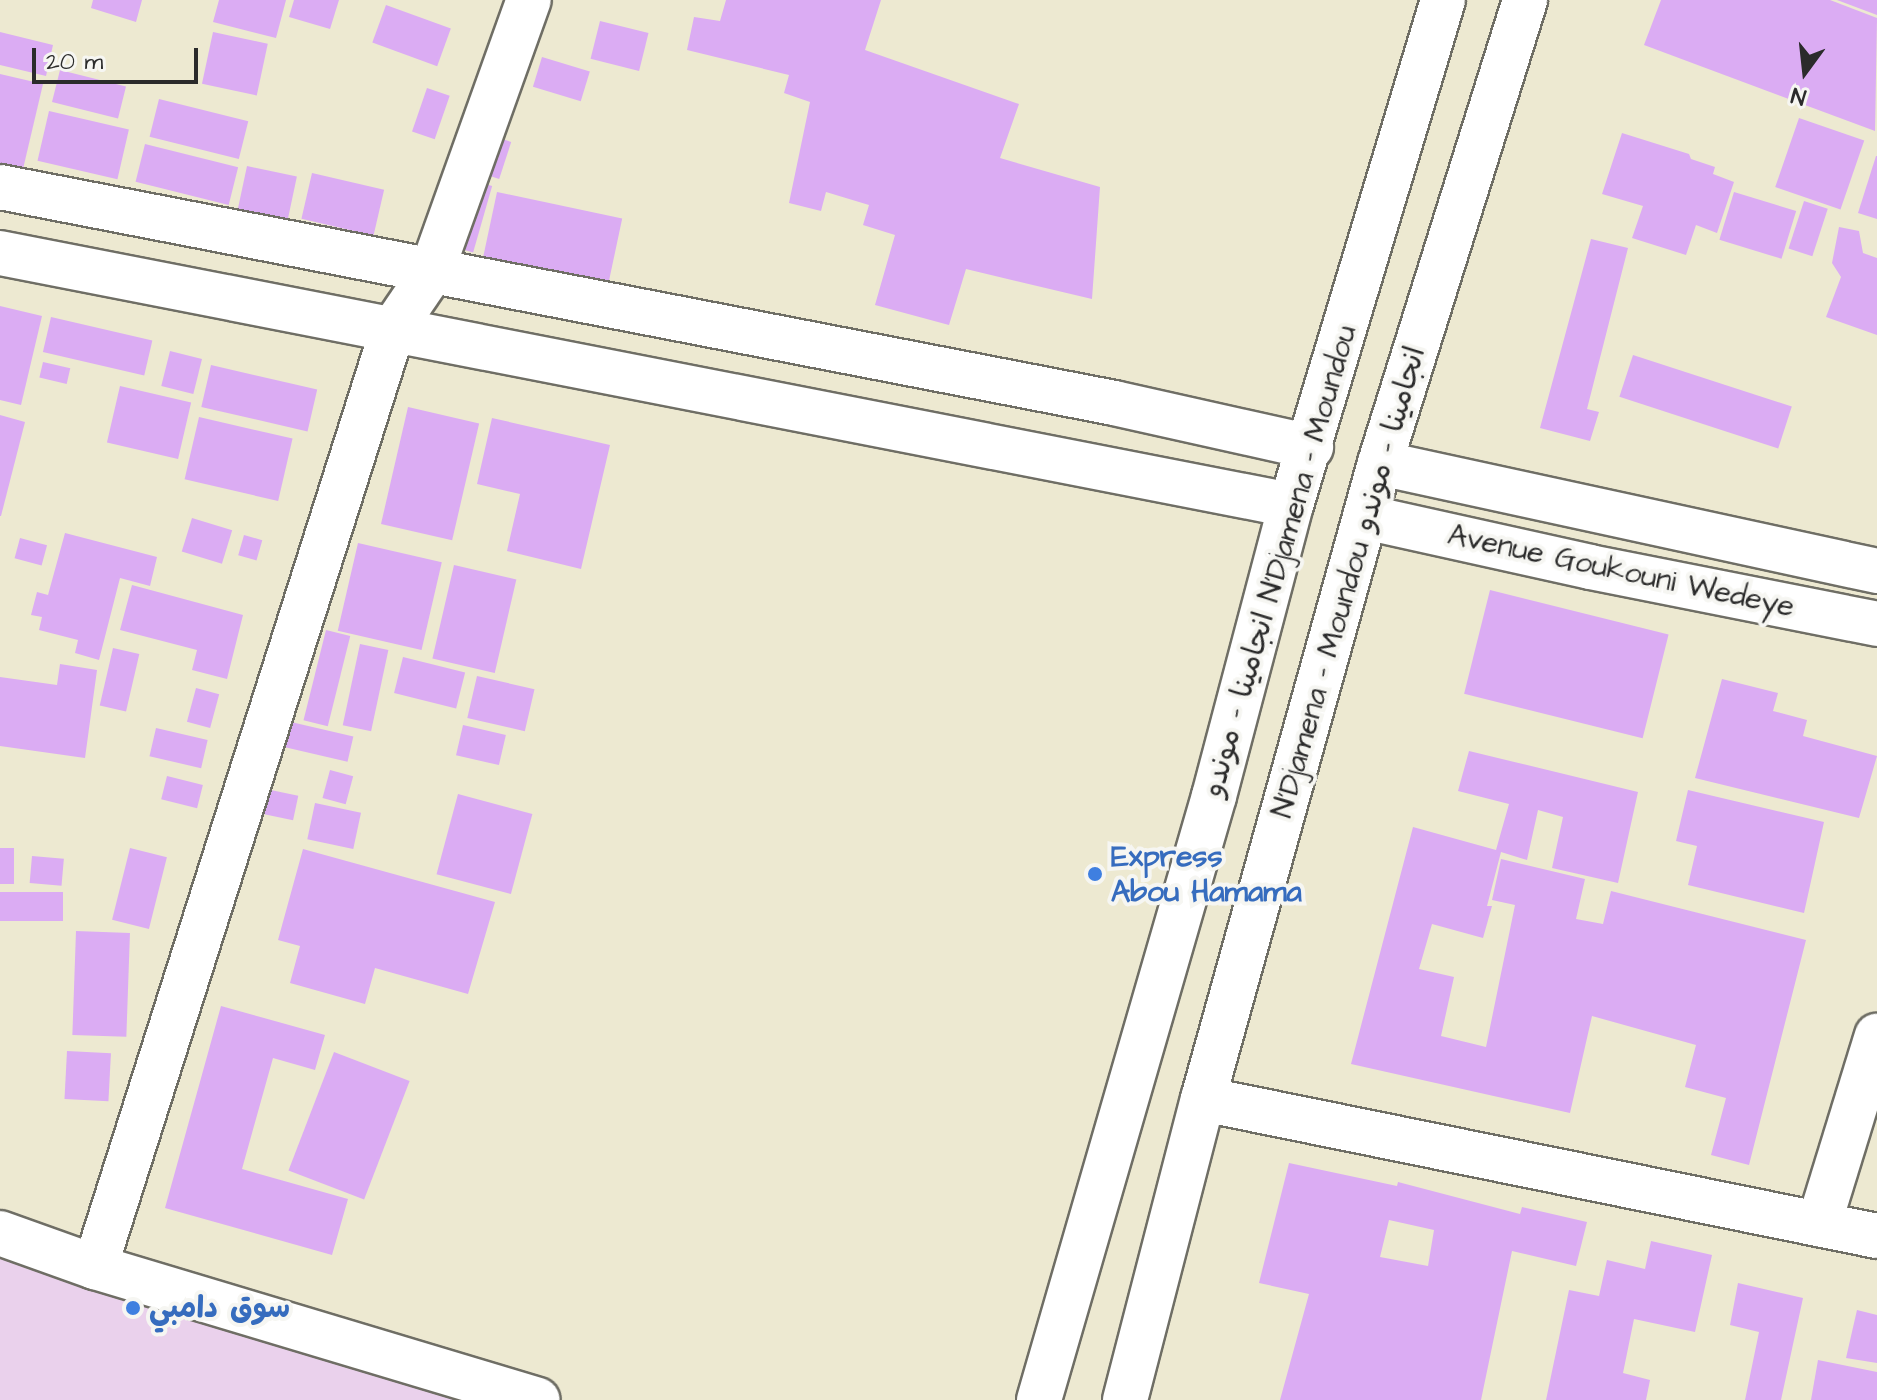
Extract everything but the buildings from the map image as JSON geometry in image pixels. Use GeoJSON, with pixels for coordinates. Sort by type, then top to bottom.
{"type":"FeatureCollection","features":[{"type":"Feature","properties":{"kind":"street"},"geometry":{"type":"LineString","coordinates":[[95,1267],[393,329],[431,273],[529,0]]}},
{"type":"Feature","properties":{"kind":"street","name":"انجامينا - موندو N'Djamena - Moundou"},"geometry":{"type":"LineString","coordinates":[[1039,1400],[1214,796],[1291,505],[1311,447],[1443,0]]}},
{"type":"Feature","properties":{"kind":"street","name":"N'Djamena - Moundou انجامينا - موندو"},"geometry":{"type":"LineString","coordinates":[[1125,1400],[1203,1099],[1380,463],[1525,0]]}},
{"type":"Feature","properties":{"kind":"street"},"geometry":{"type":"LineString","coordinates":[[0,187],[1114,403],[1311,447]]}},
{"type":"Feature","properties":{"kind":"street"},"geometry":{"type":"LineString","coordinates":[[0,253],[1291,505]]}},
{"type":"Feature","properties":{"kind":"street","name":"Avenue Goukouni Wedeye"},"geometry":{"type":"LineString","coordinates":[[1380,463],[1877,571]]}},
{"type":"Feature","properties":{"kind":"street","name":"Avenue Goukouni Wedeye"},"geometry":{"type":"LineString","coordinates":[[1365,517],[1590,567],[1877,624]]}},
{"type":"Feature","properties":{"kind":"street"},"geometry":{"type":"LineString","coordinates":[[1819,1224],[1877,1036]]}},
{"type":"Feature","properties":{"kind":"street"},"geometry":{"type":"LineString","coordinates":[[1203,1099],[1877,1236]]}},
{"type":"Feature","properties":{"kind":"street"},"geometry":{"type":"LineString","coordinates":[[0,1233],[95,1267],[537,1400]]}},
{"type":"Feature","properties":{"kind":"shaded area","name":"سوق دامبي"},"geometry":{"type":"Polygon","coordinates":[[[0,1216],[532,1400],[0,1400],[0,1216]]]}},
{"type":"Feature","properties":{"kind":"place","name":"Express Abou Hamama"},"geometry":{"type":"Point","coordinates":[1095,874]}},
{"type":"Feature","properties":{"kind":"place","name":"سوق دامبي"},"geometry":{"type":"Point","coordinates":[133,1308]}}]}
